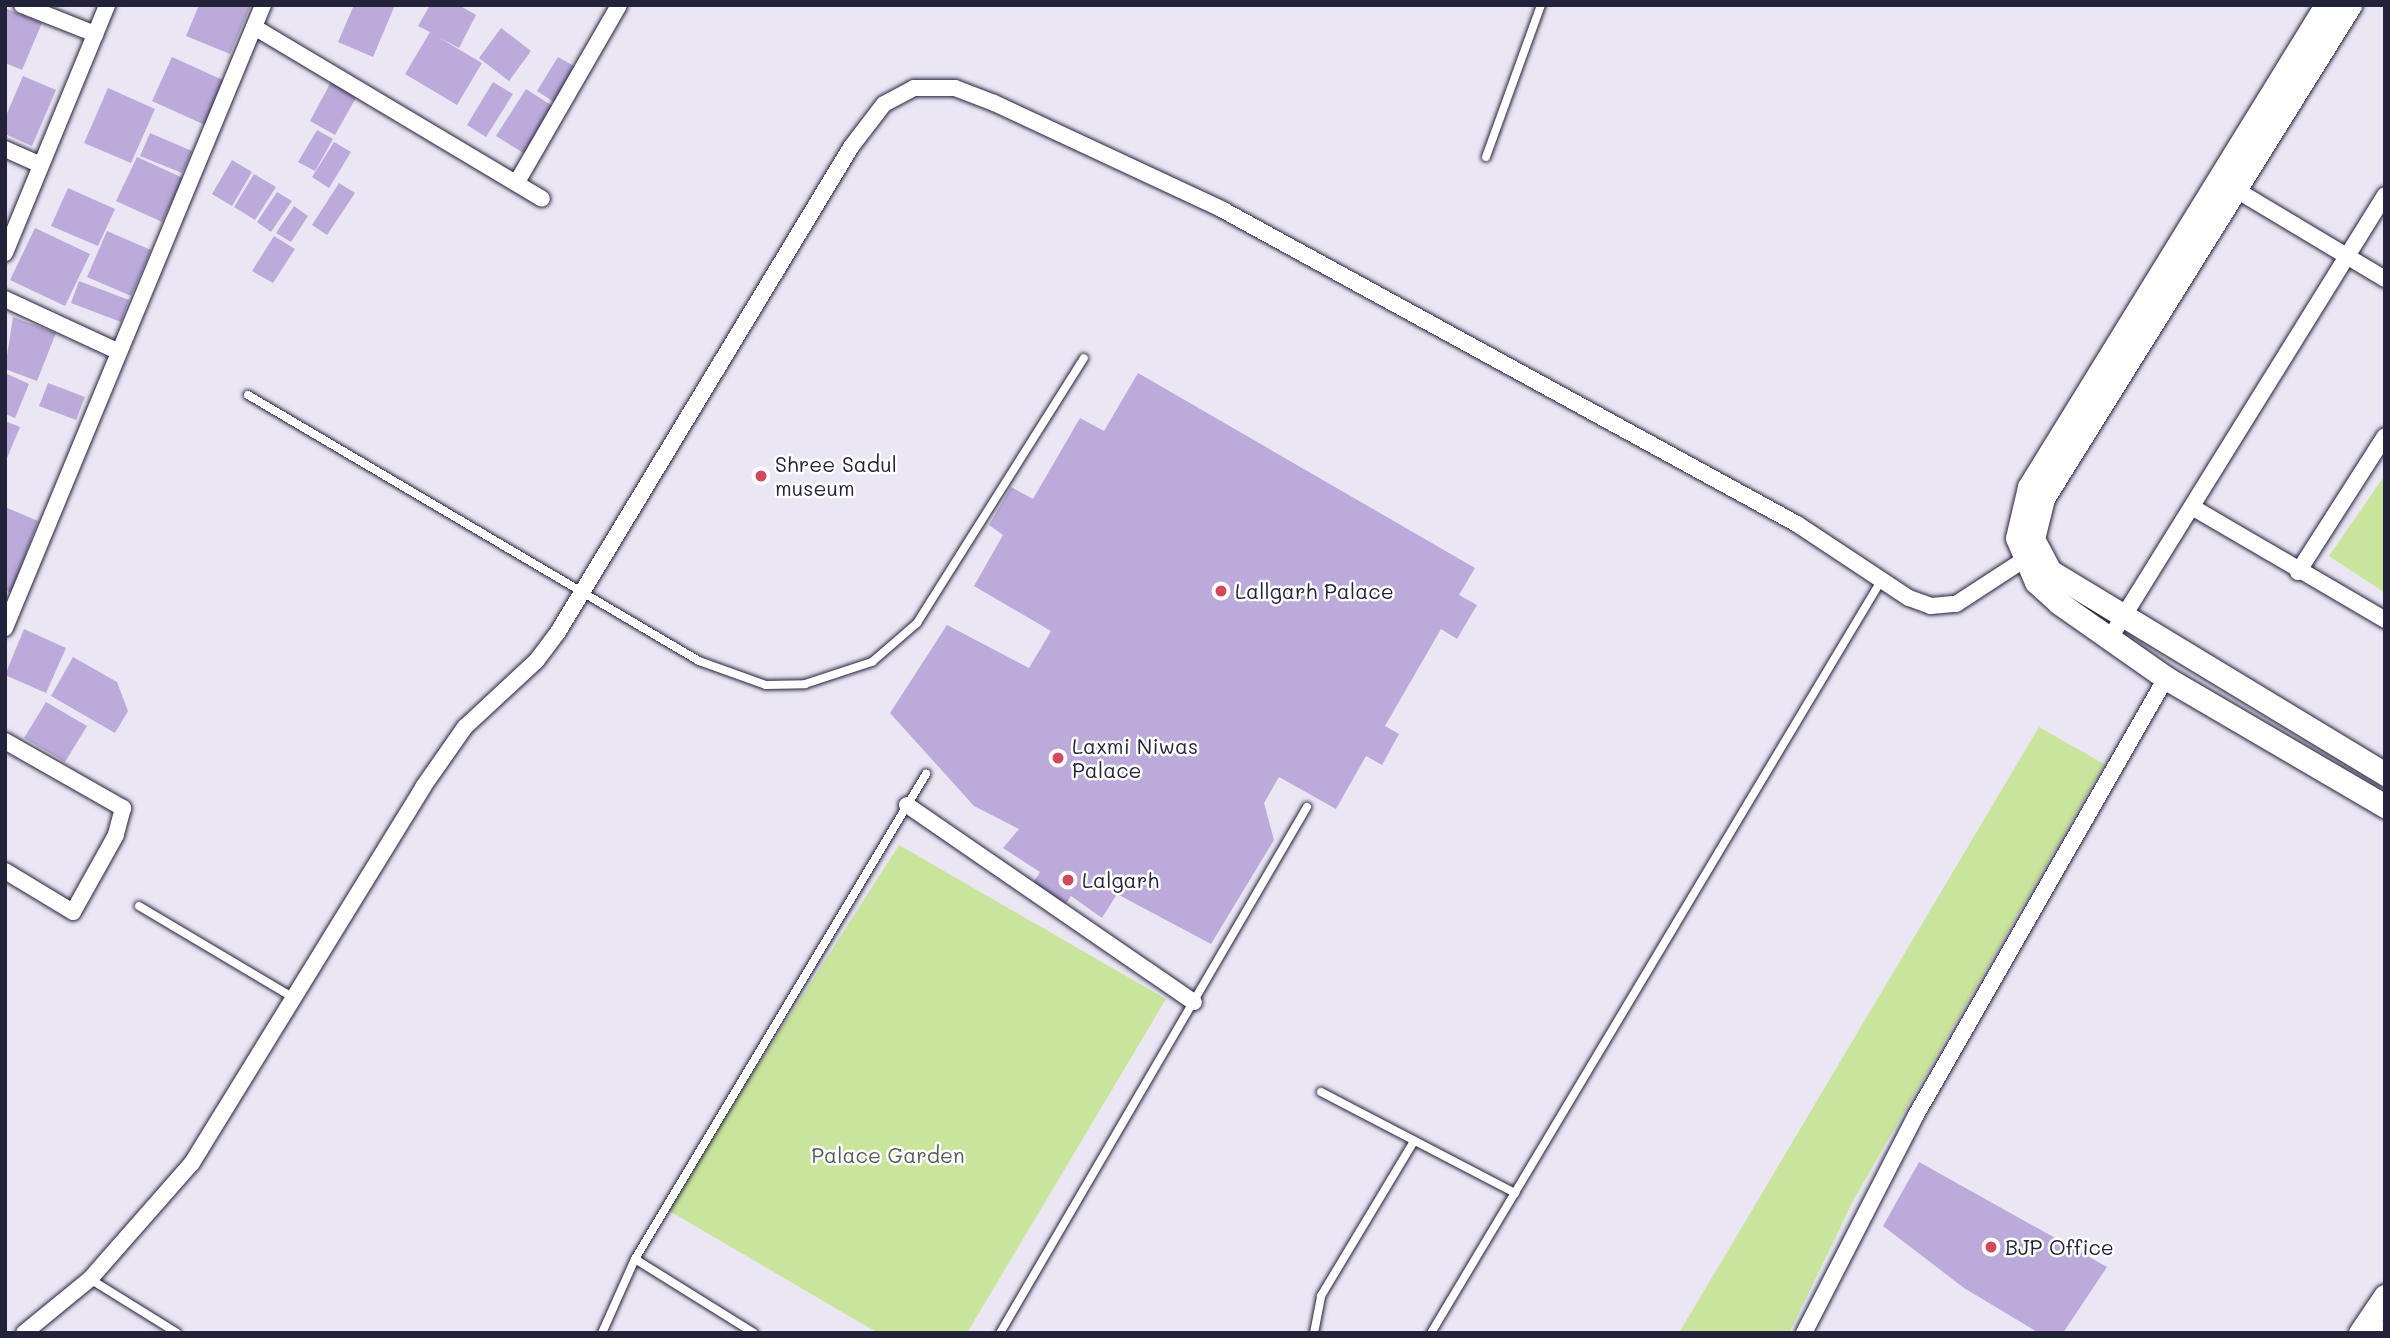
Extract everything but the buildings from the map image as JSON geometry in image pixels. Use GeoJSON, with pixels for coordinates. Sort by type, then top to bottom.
{"type":"FeatureCollection","features":[{"type":"Feature","properties":{"kind":"street"},"geometry":{"type":"LineString","coordinates":[[22,5],[95,34]]}},
{"type":"Feature","properties":{"kind":"street"},"geometry":{"type":"LineString","coordinates":[[5,253],[107,5]]}},
{"type":"Feature","properties":{"kind":"street"},"geometry":{"type":"LineString","coordinates":[[5,628],[117,351],[263,5]]}},
{"type":"Feature","properties":{"kind":"street"},"geometry":{"type":"LineString","coordinates":[[517,182],[618,5]]}},
{"type":"Feature","properties":{"kind":"street"},"geometry":{"type":"LineString","coordinates":[[2326,5],[2033,521],[2038,557],[2166,678],[2385,806]]}},
{"type":"Feature","properties":{"kind":"street"},"geometry":{"type":"LineString","coordinates":[[2350,5],[2226,184],[2029,487],[2018,516],[2022,561],[2043,589],[2385,774]]}},
{"type":"Feature","properties":{"kind":"street"},"geometry":{"type":"LineString","coordinates":[[254,27],[542,199]]}},
{"type":"Feature","properties":{"kind":"street"},"geometry":{"type":"LineString","coordinates":[[24,1333],[90,1279],[192,1163],[465,727],[537,660],[580,594],[851,147],[884,104],[914,88],[955,88],[995,103],[1223,210],[1797,524],[1882,579],[1931,606],[1956,604],[2022,561]]}},
{"type":"Feature","properties":{"kind":"street"},"geometry":{"type":"LineString","coordinates":[[5,149],[41,164]]}},
{"type":"Feature","properties":{"kind":"street"},"geometry":{"type":"LineString","coordinates":[[2226,184],[2385,279]]}},
{"type":"Feature","properties":{"kind":"street"},"geometry":{"type":"LineString","coordinates":[[2116,628],[2385,195]]}},
{"type":"Feature","properties":{"kind":"street"},"geometry":{"type":"LineString","coordinates":[[5,299],[117,351]]}},
{"type":"Feature","properties":{"kind":"street"},"geometry":{"type":"LineString","coordinates":[[2298,572],[2383,442]]}},
{"type":"Feature","properties":{"kind":"street"},"geometry":{"type":"LineString","coordinates":[[2192,507],[2298,572],[2385,620]]}},
{"type":"Feature","properties":{"kind":"street"},"geometry":{"type":"LineString","coordinates":[[1811,1330],[1916,1115],[2166,678]]}},
{"type":"Feature","properties":{"kind":"street"},"geometry":{"type":"LineString","coordinates":[[5,741],[123,808],[116,835],[73,912],[5,871]]}},
{"type":"Feature","properties":{"kind":"street"},"geometry":{"type":"LineString","coordinates":[[907,805],[1195,1002]]}},
{"type":"Feature","properties":{"kind":"street"},"geometry":{"type":"LineString","coordinates":[[2360,1333],[2385,1296]]}},
{"type":"Feature","properties":{"kind":"lane"},"geometry":{"type":"LineString","coordinates":[[1486,157],[1541,5]]}},
{"type":"Feature","properties":{"kind":"lane"},"geometry":{"type":"LineString","coordinates":[[248,395],[580,594],[743,680],[766,685],[840,678],[896,647],[918,623],[1084,358]]}},
{"type":"Feature","properties":{"kind":"lane"},"geometry":{"type":"LineString","coordinates":[[1431,1333],[1882,579]]}},
{"type":"Feature","properties":{"kind":"lane"},"geometry":{"type":"LineString","coordinates":[[602,1333],[635,1259],[926,774]]}},
{"type":"Feature","properties":{"kind":"lane"},"geometry":{"type":"LineString","coordinates":[[1000,1333],[1307,807]]}},
{"type":"Feature","properties":{"kind":"lane"},"geometry":{"type":"LineString","coordinates":[[139,906],[295,998]]}},
{"type":"Feature","properties":{"kind":"lane"},"geometry":{"type":"LineString","coordinates":[[1321,1092],[1515,1193]]}},
{"type":"Feature","properties":{"kind":"lane"},"geometry":{"type":"LineString","coordinates":[[1314,1333],[1321,1296],[1414,1141]]}},
{"type":"Feature","properties":{"kind":"lane"},"geometry":{"type":"LineString","coordinates":[[635,1259],[754,1333]]}},
{"type":"Feature","properties":{"kind":"lane"},"geometry":{"type":"LineString","coordinates":[[90,1279],[177,1333]]}},
{"type":"Feature","properties":{"kind":"green space"},"geometry":{"type":"Polygon","coordinates":[[[2385,475],[2385,593],[2329,556],[2385,475]]]}},
{"type":"Feature","properties":{"kind":"green space"},"geometry":{"type":"Polygon","coordinates":[[[2039,727],[2104,764],[1854,1199],[1789,1333],[1679,1333],[2039,727]]]}},
{"type":"Feature","properties":{"kind":"green space","name":"Palace Garden"},"geometry":{"type":"Polygon","coordinates":[[[899,845],[1166,999],[967,1333],[878,1333],[666,1209],[899,845]]]}},
{"type":"Feature","properties":{"kind":"place","name":"Shree Sadul museum"},"geometry":{"type":"Point","coordinates":[761,476]}},
{"type":"Feature","properties":{"kind":"place","name":"Lallgarh Palace"},"geometry":{"type":"Point","coordinates":[1221,591]}},
{"type":"Feature","properties":{"kind":"place","name":"Laxmi Niwas Palace"},"geometry":{"type":"Point","coordinates":[1058,758]}},
{"type":"Feature","properties":{"kind":"place","name":"Lalgarh"},"geometry":{"type":"Point","coordinates":[1068,880]}},
{"type":"Feature","properties":{"kind":"place","name":"BJP Office"},"geometry":{"type":"Point","coordinates":[1991,1247]}}]}
